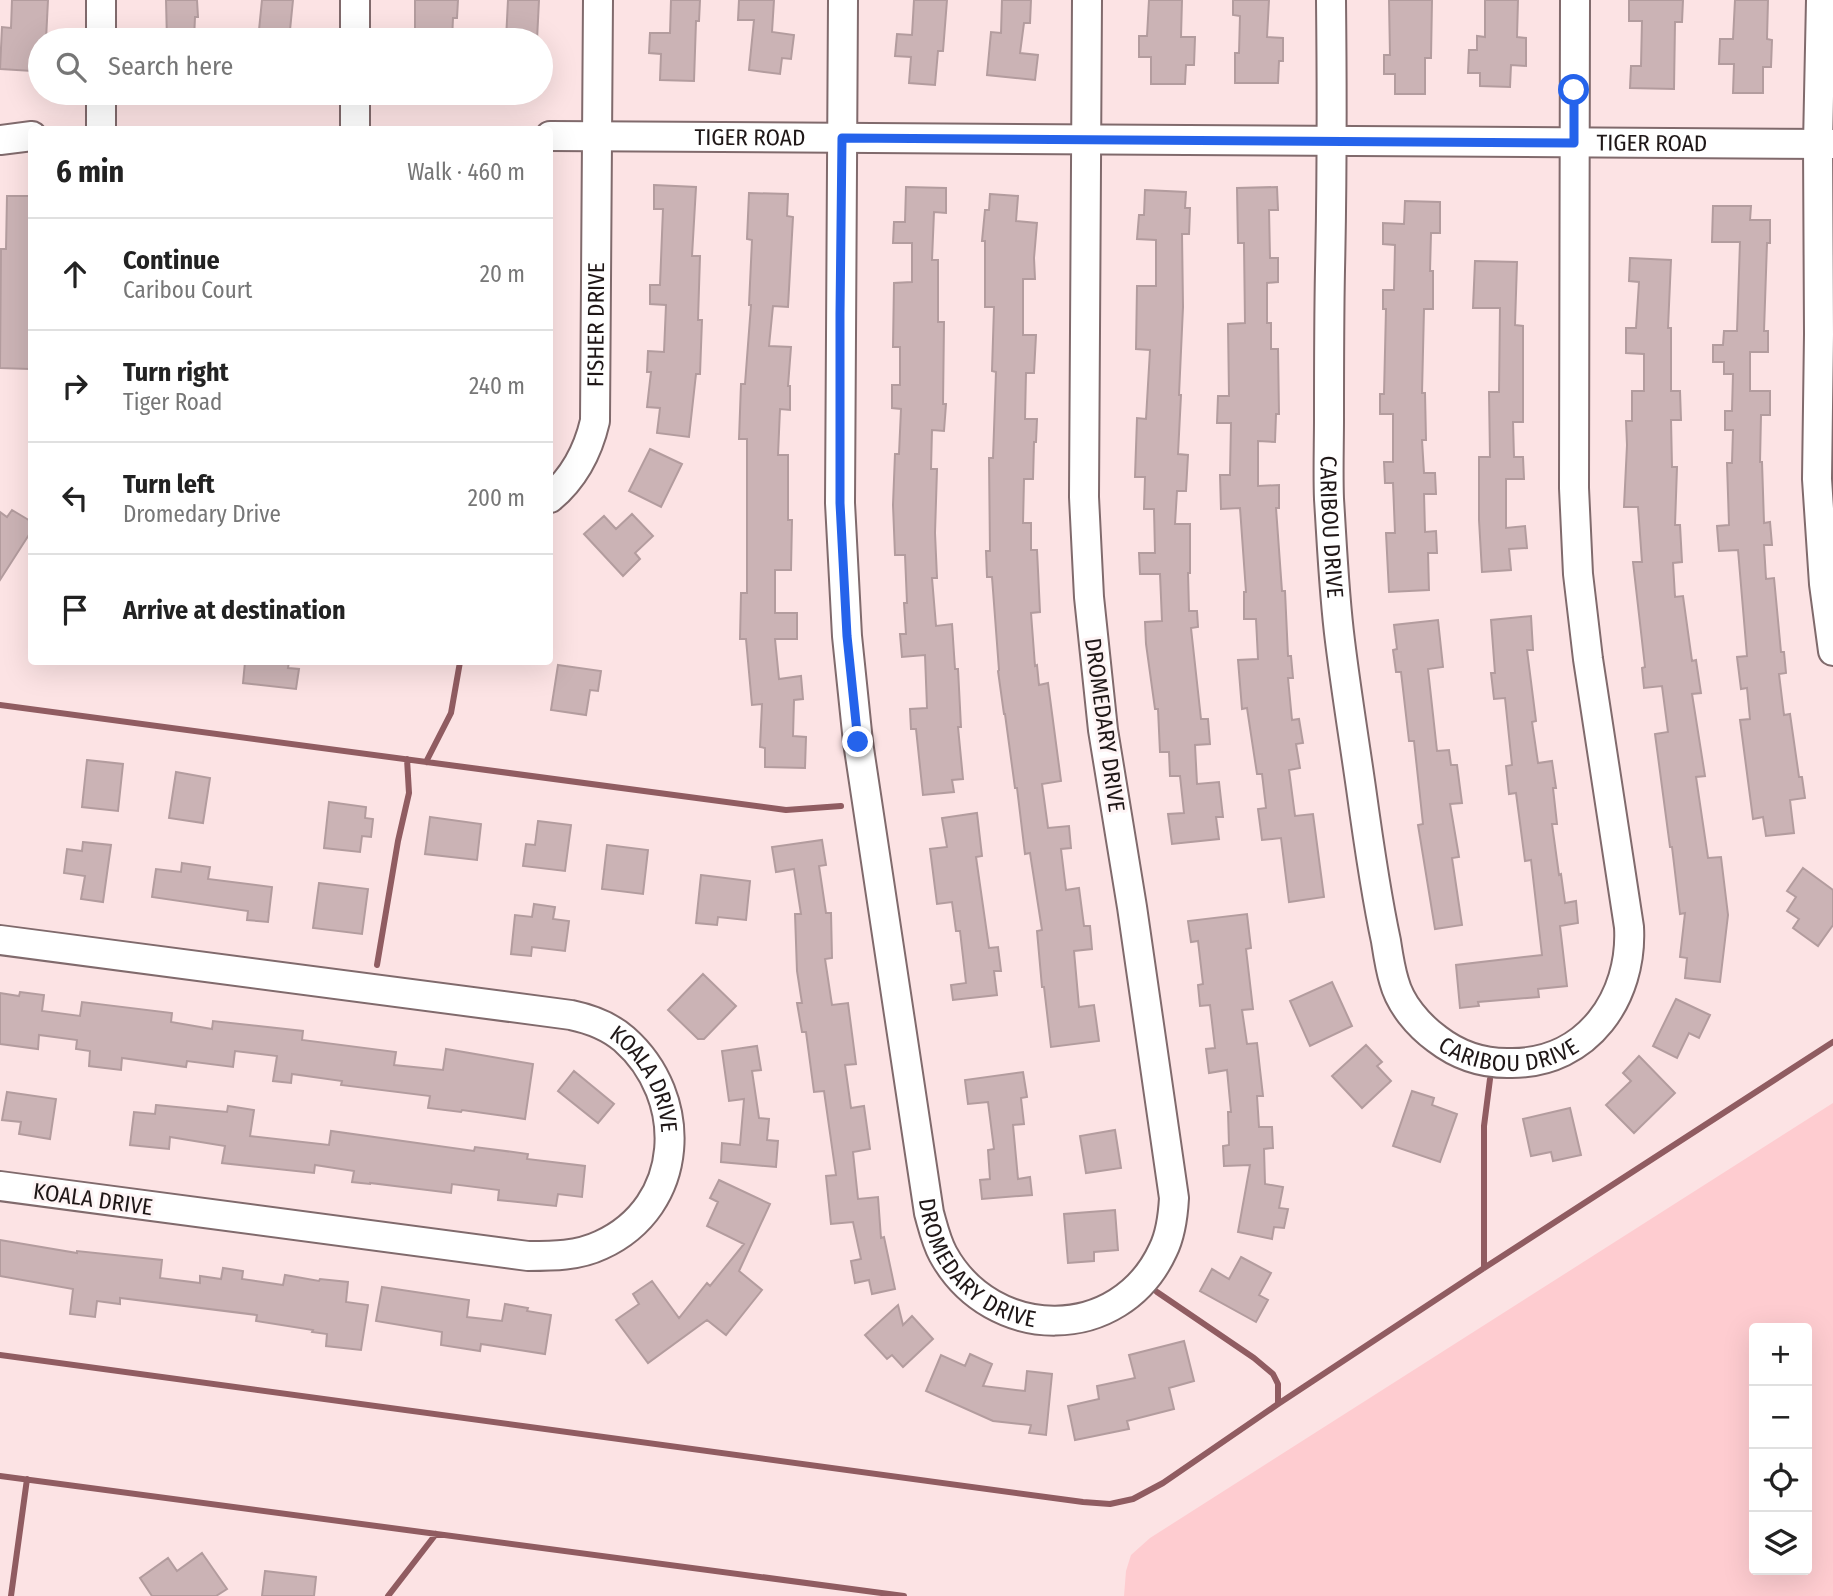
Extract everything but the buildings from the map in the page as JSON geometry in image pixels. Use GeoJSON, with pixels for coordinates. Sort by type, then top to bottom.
{"type":"FeatureCollection","features":[{"type":"Feature","properties":{"kind":"street"},"geometry":{"type":"LineString","coordinates":[[102,0],[102,28]]}},
{"type":"Feature","properties":{"kind":"street"},"geometry":{"type":"LineString","coordinates":[[355,0],[355,28]]}},
{"type":"Feature","properties":{"kind":"street","name":"FISHER DRIVE"},"geometry":{"type":"LineString","coordinates":[[553,495],[580,462],[595,421],[598,0]]}},
{"type":"Feature","properties":{"kind":"street","name":"DROMEDARY DRIVE"},"geometry":{"type":"LineString","coordinates":[[843,0],[840,503],[847,636],[858,742],[929,1213],[943,1254],[969,1287],[1008,1313],[1031,1320],[1055,1322],[1079,1319],[1107,1309],[1135,1290],[1147,1277],[1164,1248],[1170,1232],[1174,1198],[1103,730],[1089,597],[1084,497],[1087,0]]}},
{"type":"Feature","properties":{"kind":"street","name":"CARIBOU DRIVE"},"geometry":{"type":"LineString","coordinates":[[1331,0],[1333,140],[1329,496],[1339,638],[1376,892],[1394,983],[1414,1018],[1436,1039],[1462,1054],[1502,1063],[1542,1060],[1561,1053],[1586,1036],[1618,994],[1626,972],[1630,942],[1578,574],[1574,488],[1575,0]]}},
{"type":"Feature","properties":{"kind":"street"},"geometry":{"type":"LineString","coordinates":[[1821,0],[1826,144],[1817,479],[1824,584],[1833,651]]}},
{"type":"Feature","properties":{"kind":"street"},"geometry":{"type":"LineString","coordinates":[[101,105],[101,126]]}},
{"type":"Feature","properties":{"kind":"street"},"geometry":{"type":"LineString","coordinates":[[355,105],[355,126]]}},
{"type":"Feature","properties":{"kind":"street"},"geometry":{"type":"LineString","coordinates":[[0,140],[28,136]]}},
{"type":"Feature","properties":{"kind":"street","name":"TIGER ROAD"},"geometry":{"type":"LineString","coordinates":[[553,136],[1826,144]]}},
{"type":"Feature","properties":{"kind":"street","name":"KOALA DRIVE"},"geometry":{"type":"LineString","coordinates":[[0,940],[585,1018],[623,1038],[652,1070],[669,1115],[670,1135],[669,1154],[661,1182],[647,1208],[634,1223],[602,1245],[584,1252],[558,1256],[528,1256],[0,1186]]}},
{"type":"Feature","properties":{"kind":"shaded area"},"geometry":{"type":"Polygon","coordinates":[[[1833,1103],[1833,1596],[1124,1596],[1126,1571],[1131,1555],[1150,1538],[1833,1103]]]}},
{"type":"Feature","properties":{"kind":"waterway"},"geometry":{"type":"LineString","coordinates":[[426,762],[451,713],[459,665]]}},
{"type":"Feature","properties":{"kind":"waterway"},"geometry":{"type":"LineString","coordinates":[[0,705],[786,810],[841,806]]}},
{"type":"Feature","properties":{"kind":"waterway"},"geometry":{"type":"LineString","coordinates":[[377,965],[409,793],[407,759]]}},
{"type":"Feature","properties":{"kind":"waterway"},"geometry":{"type":"LineString","coordinates":[[0,1355],[1110,1504],[1133,1499],[1163,1483],[1484,1268],[1833,1042]]}},
{"type":"Feature","properties":{"kind":"waterway"},"geometry":{"type":"LineString","coordinates":[[1484,1268],[1484,1126],[1490,1079]]}},
{"type":"Feature","properties":{"kind":"waterway"},"geometry":{"type":"LineString","coordinates":[[1157,1292],[1273,1374],[1278,1384],[1278,1404]]}},
{"type":"Feature","properties":{"kind":"waterway"},"geometry":{"type":"LineString","coordinates":[[0,1476],[904,1596]]}},
{"type":"Feature","properties":{"kind":"waterway"},"geometry":{"type":"LineString","coordinates":[[11,1596],[27,1479]]}},
{"type":"Feature","properties":{"kind":"waterway"},"geometry":{"type":"LineString","coordinates":[[388,1596],[436,1534]]}},
{"type":"Feature","properties":{"kind":"route"},"geometry":{"type":"LineString","coordinates":[[858,742],[847,636],[840,503],[842,138],[1574,143],[1574,90]]}}]}
